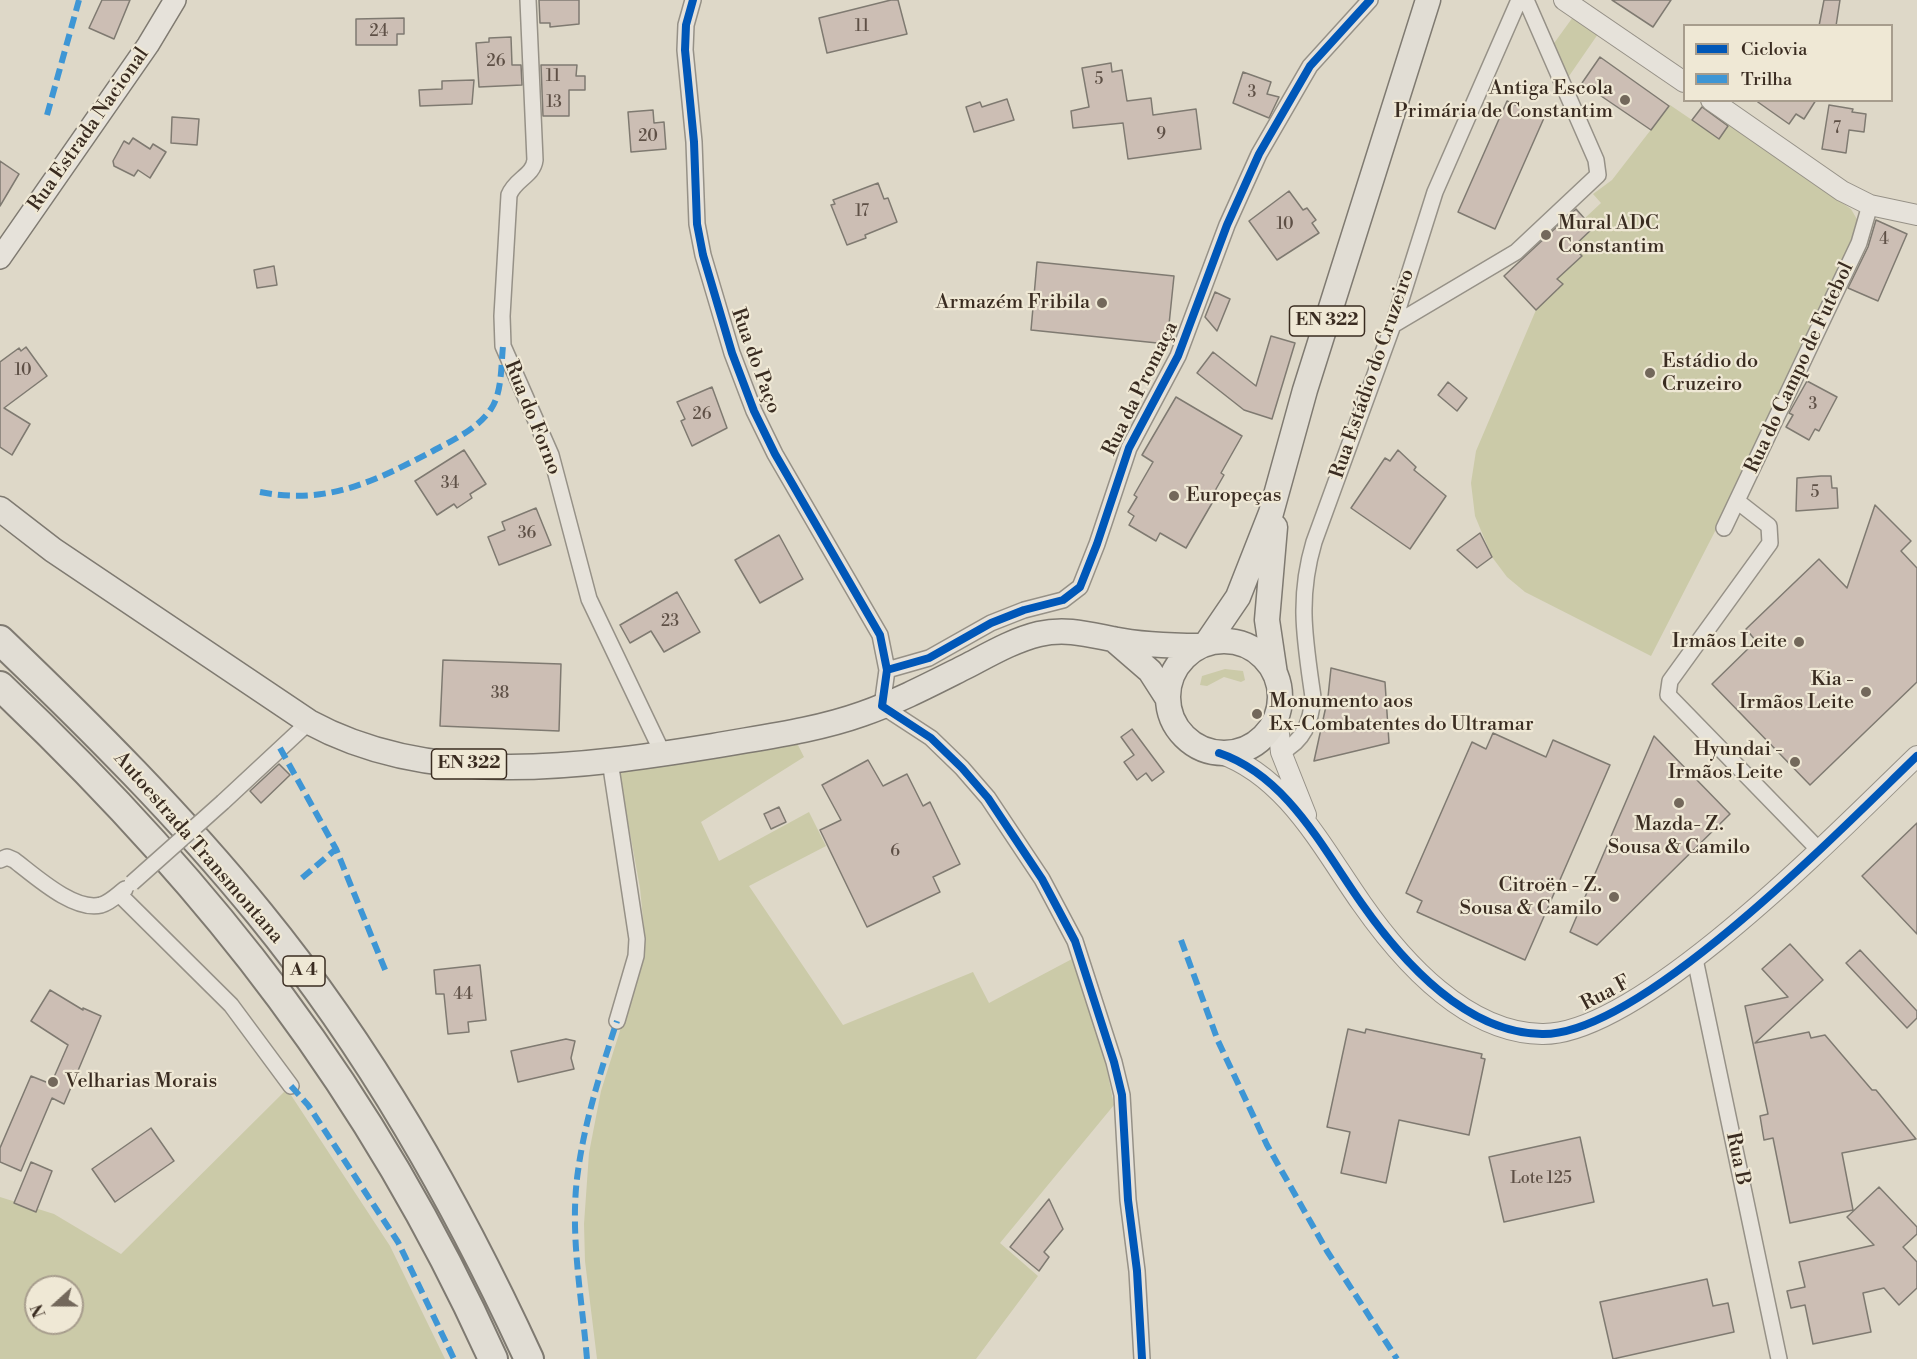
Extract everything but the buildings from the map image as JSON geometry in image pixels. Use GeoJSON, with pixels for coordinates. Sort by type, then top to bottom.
{"type":"FeatureCollection","features":[{"type":"Feature","properties":{"kind":"highway","name":"Autoestrada Transmontana"},"geometry":{"type":"LineString","coordinates":[[0,640],[145,785],[260,914],[306,974],[389,1095],[428,1159],[465,1226],[529,1359]]}},
{"type":"Feature","properties":{"kind":"highway","name":"Autoestrada Transmontana"},"geometry":{"type":"LineString","coordinates":[[0,686],[146,832],[230,930],[289,1006],[380,1142],[449,1266],[493,1359]]}},
{"type":"Feature","properties":{"kind":"main road","name":"Rua Estrada Nacional"},"geometry":{"type":"LineString","coordinates":[[0,258],[154,37],[175,0]]}},
{"type":"Feature","properties":{"kind":"main road","name":"EN 322"},"geometry":{"type":"LineString","coordinates":[[1219,753],[1203,750],[1178,730],[1170,715],[1169,682],[1186,655],[1203,645],[1238,597],[1264,533],[1305,390],[1428,0]]}},
{"type":"Feature","properties":{"kind":"main road","name":"EN 322"},"geometry":{"type":"LineString","coordinates":[[1277,717],[1280,702],[1267,620],[1278,488]]}},
{"type":"Feature","properties":{"kind":"main road","name":"EN 322"},"geometry":{"type":"LineString","coordinates":[[3,513],[53,550],[309,722],[339,737],[376,750],[445,762],[515,767],[610,760],[663,754],[802,731],[882,706],[1004,647],[1038,634],[1076,631],[1113,639],[1172,646],[1226,642],[1250,649],[1265,659],[1275,674]]}},
{"type":"Feature","properties":{"kind":"main road","name":"EN 322"},"geometry":{"type":"LineString","coordinates":[[1113,639],[1144,664],[1168,699]]}},
{"type":"Feature","properties":{"kind":"main road"},"geometry":{"type":"LineString","coordinates":[[1219,753],[1237,752],[1254,745],[1268,733],[1277,717]]}},
{"type":"Feature","properties":{"kind":"street","name":"Rua do Forno"},"geometry":{"type":"LineString","coordinates":[[528,0],[535,160],[532,170],[514,185],[509,195],[502,316],[503,346],[550,455],[589,599],[663,754]]}},
{"type":"Feature","properties":{"kind":"street","name":"Rua do Paço"},"geometry":{"type":"LineString","coordinates":[[693,0],[685,32],[684,50],[694,142],[697,224],[709,277],[738,371],[754,411],[775,454],[875,623],[883,646],[887,670],[882,706]]}},
{"type":"Feature","properties":{"kind":"street","name":"Rua da Promaça"},"geometry":{"type":"LineString","coordinates":[[887,670],[929,658],[991,623],[1024,610],[1063,600],[1080,587],[1129,448],[1178,356],[1227,225],[1259,154],[1310,66],[1370,0]]}},
{"type":"Feature","properties":{"kind":"street","name":"Rua Estádio do Cruzeiro"},"geometry":{"type":"LineString","coordinates":[[1281,752],[1291,747],[1305,732],[1312,709],[1313,697],[1302,616],[1308,563],[1393,325],[1424,225],[1447,161],[1519,0]]}},
{"type":"Feature","properties":{"kind":"street"},"geometry":{"type":"LineString","coordinates":[[1393,325],[1510,256],[1598,175],[1596,160],[1526,0]]}},
{"type":"Feature","properties":{"kind":"street"},"geometry":{"type":"LineString","coordinates":[[1564,0],[1683,81]]}},
{"type":"Feature","properties":{"kind":"street"},"geometry":{"type":"LineString","coordinates":[[1714,102],[1827,182],[1870,205],[1917,216]]}},
{"type":"Feature","properties":{"kind":"street","name":"Rua do Campo de Futebol"},"geometry":{"type":"LineString","coordinates":[[1724,528],[1859,243],[1870,205]]}},
{"type":"Feature","properties":{"kind":"street"},"geometry":{"type":"LineString","coordinates":[[1737,501],[1769,526],[1770,543],[1670,681],[1668,695],[1818,849]]}},
{"type":"Feature","properties":{"kind":"street"},"geometry":{"type":"LineString","coordinates":[[882,706],[931,738],[962,768],[988,798],[1042,879],[1075,941],[1114,1062],[1122,1095],[1127,1186],[1137,1271],[1142,1359]]}},
{"type":"Feature","properties":{"kind":"street"},"geometry":{"type":"LineString","coordinates":[[1277,717],[1281,752],[1312,829]]}},
{"type":"Feature","properties":{"kind":"street"},"geometry":{"type":"LineString","coordinates":[[0,860],[7,857],[14,860],[63,896],[83,905],[101,905],[132,883],[309,722]]}},
{"type":"Feature","properties":{"kind":"street"},"geometry":{"type":"LineString","coordinates":[[1219,753],[1240,761],[1262,776],[1312,829]]}},
{"type":"Feature","properties":{"kind":"street","name":"Rua F"},"geometry":{"type":"LineString","coordinates":[[1312,829],[1364,907],[1408,959],[1441,991],[1476,1016],[1496,1024],[1543,1035],[1571,1030],[1632,1001],[1695,959],[1818,849],[1917,756]]}},
{"type":"Feature","properties":{"kind":"street"},"geometry":{"type":"LineString","coordinates":[[610,760],[637,939],[636,956],[617,1020]]}},
{"type":"Feature","properties":{"kind":"street"},"geometry":{"type":"LineString","coordinates":[[119,894],[231,1005],[291,1086]]}},
{"type":"Feature","properties":{"kind":"street","name":"Rua B"},"geometry":{"type":"LineString","coordinates":[[1695,959],[1779,1359]]}},
{"type":"Feature","properties":{"kind":"green space"},"geometry":{"type":"Polygon","coordinates":[[[1573,17],[1598,34],[1567,79],[1552,46],[1573,17]]]}},
{"type":"Feature","properties":{"kind":"green space","name":"Estádio do Cruzeiro"},"geometry":{"type":"Polygon","coordinates":[[[1670,105],[1692,120],[1702,106],[1851,209],[1858,221],[1858,231],[1728,506],[1651,656],[1525,592],[1507,577],[1492,557],[1475,516],[1471,483],[1476,451],[1536,310],[1562,285],[1557,279],[1581,256],[1573,247],[1593,228],[1585,218],[1601,203],[1593,194],[1612,180],[1670,105]]]}},
{"type":"Feature","properties":{"kind":"green space"},"geometry":{"type":"Polygon","coordinates":[[[1225,669],[1243,671],[1245,680],[1241,682],[1224,677],[1207,686],[1200,685],[1202,676],[1225,669]]]}},
{"type":"Feature","properties":{"kind":"green space"},"geometry":{"type":"Polygon","coordinates":[[[797,743],[804,757],[701,822],[719,861],[809,812],[826,846],[749,886],[843,1025],[973,972],[989,1003],[1072,959],[1103,1050],[1114,1105],[1000,1243],[1038,1276],[976,1359],[597,1359],[585,1261],[584,1224],[589,1153],[601,1091],[640,967],[645,939],[640,888],[619,773],[797,743]]]}},
{"type":"Feature","properties":{"kind":"green space"},"geometry":{"type":"Polygon","coordinates":[[[287,1089],[390,1246],[445,1359],[0,1359],[0,1197],[54,1214],[121,1254],[287,1089]]]}},
{"type":"Feature","properties":{"kind":"marked path"},"geometry":{"type":"LineString","coordinates":[[47,115],[79,0]]}},
{"type":"Feature","properties":{"kind":"marked path"},"geometry":{"type":"LineString","coordinates":[[260,492],[307,495],[349,488],[389,473],[464,434],[479,423],[495,403],[503,346]]}},
{"type":"Feature","properties":{"kind":"marked path"},"geometry":{"type":"LineString","coordinates":[[280,748],[336,849],[386,972]]}},
{"type":"Feature","properties":{"kind":"marked path"},"geometry":{"type":"LineString","coordinates":[[302,878],[336,849]]}},
{"type":"Feature","properties":{"kind":"marked path"},"geometry":{"type":"LineString","coordinates":[[1181,940],[1218,1041],[1267,1145],[1327,1251],[1397,1359]]}},
{"type":"Feature","properties":{"kind":"marked path"},"geometry":{"type":"LineString","coordinates":[[587,1359],[577,1265],[575,1218],[578,1171],[589,1114],[617,1021]]}},
{"type":"Feature","properties":{"kind":"marked path"},"geometry":{"type":"LineString","coordinates":[[291,1086],[308,1105],[398,1242],[454,1359]]}},
{"type":"Feature","properties":{"kind":"cycle path"},"geometry":{"type":"LineString","coordinates":[[693,0],[686,25],[685,50],[694,142],[697,224],[703,255],[732,353],[754,411],[775,454],[880,635],[887,670],[882,706],[931,738],[962,768],[988,798],[1042,879],[1075,941],[1114,1062],[1122,1095],[1128,1200],[1137,1271],[1142,1359]]}},
{"type":"Feature","properties":{"kind":"cycle path"},"geometry":{"type":"LineString","coordinates":[[887,670],[929,658],[991,623],[1024,610],[1063,600],[1080,587],[1129,448],[1178,356],[1227,225],[1259,154],[1310,66],[1370,0]]}},
{"type":"Feature","properties":{"kind":"cycle path"},"geometry":{"type":"LineString","coordinates":[[1219,753],[1243,764],[1284,796],[1318,838],[1378,926],[1416,970],[1438,990],[1487,1021],[1514,1030],[1542,1034],[1584,1026],[1632,1001],[1685,965],[1739,922],[1792,875],[1917,756]]}},
{"type":"Feature","properties":{"kind":"place","name":"Antiga Escola Primária de Constantim"},"geometry":{"type":"Point","coordinates":[1625,100]}},
{"type":"Feature","properties":{"kind":"place","name":"Mural ADC Constantim"},"geometry":{"type":"Point","coordinates":[1546,235]}},
{"type":"Feature","properties":{"kind":"place","name":"Armazém Fribila"},"geometry":{"type":"Point","coordinates":[1102,303]}},
{"type":"Feature","properties":{"kind":"place","name":"Estádio do Cruzeiro"},"geometry":{"type":"Point","coordinates":[1650,373]}},
{"type":"Feature","properties":{"kind":"place","name":"Europeças"},"geometry":{"type":"Point","coordinates":[1174,496]}},
{"type":"Feature","properties":{"kind":"place","name":"Irmãos Leite"},"geometry":{"type":"Point","coordinates":[1799,642]}},
{"type":"Feature","properties":{"kind":"place","name":"Kia - Irmãos Leite"},"geometry":{"type":"Point","coordinates":[1866,692]}},
{"type":"Feature","properties":{"kind":"place","name":"Monumento aos Ex-Combatentes do Ultramar"},"geometry":{"type":"Point","coordinates":[1257,714]}},
{"type":"Feature","properties":{"kind":"place","name":"Hyundai - Irmãos Leite"},"geometry":{"type":"Point","coordinates":[1795,762]}},
{"type":"Feature","properties":{"kind":"place","name":"Mazda- Z. Sousa & Camilo"},"geometry":{"type":"Point","coordinates":[1679,803]}},
{"type":"Feature","properties":{"kind":"place","name":"Citroën - Z. Sousa & Camilo"},"geometry":{"type":"Point","coordinates":[1614,897]}},
{"type":"Feature","properties":{"kind":"place","name":"Velharias Morais"},"geometry":{"type":"Point","coordinates":[53,1082]}}]}
